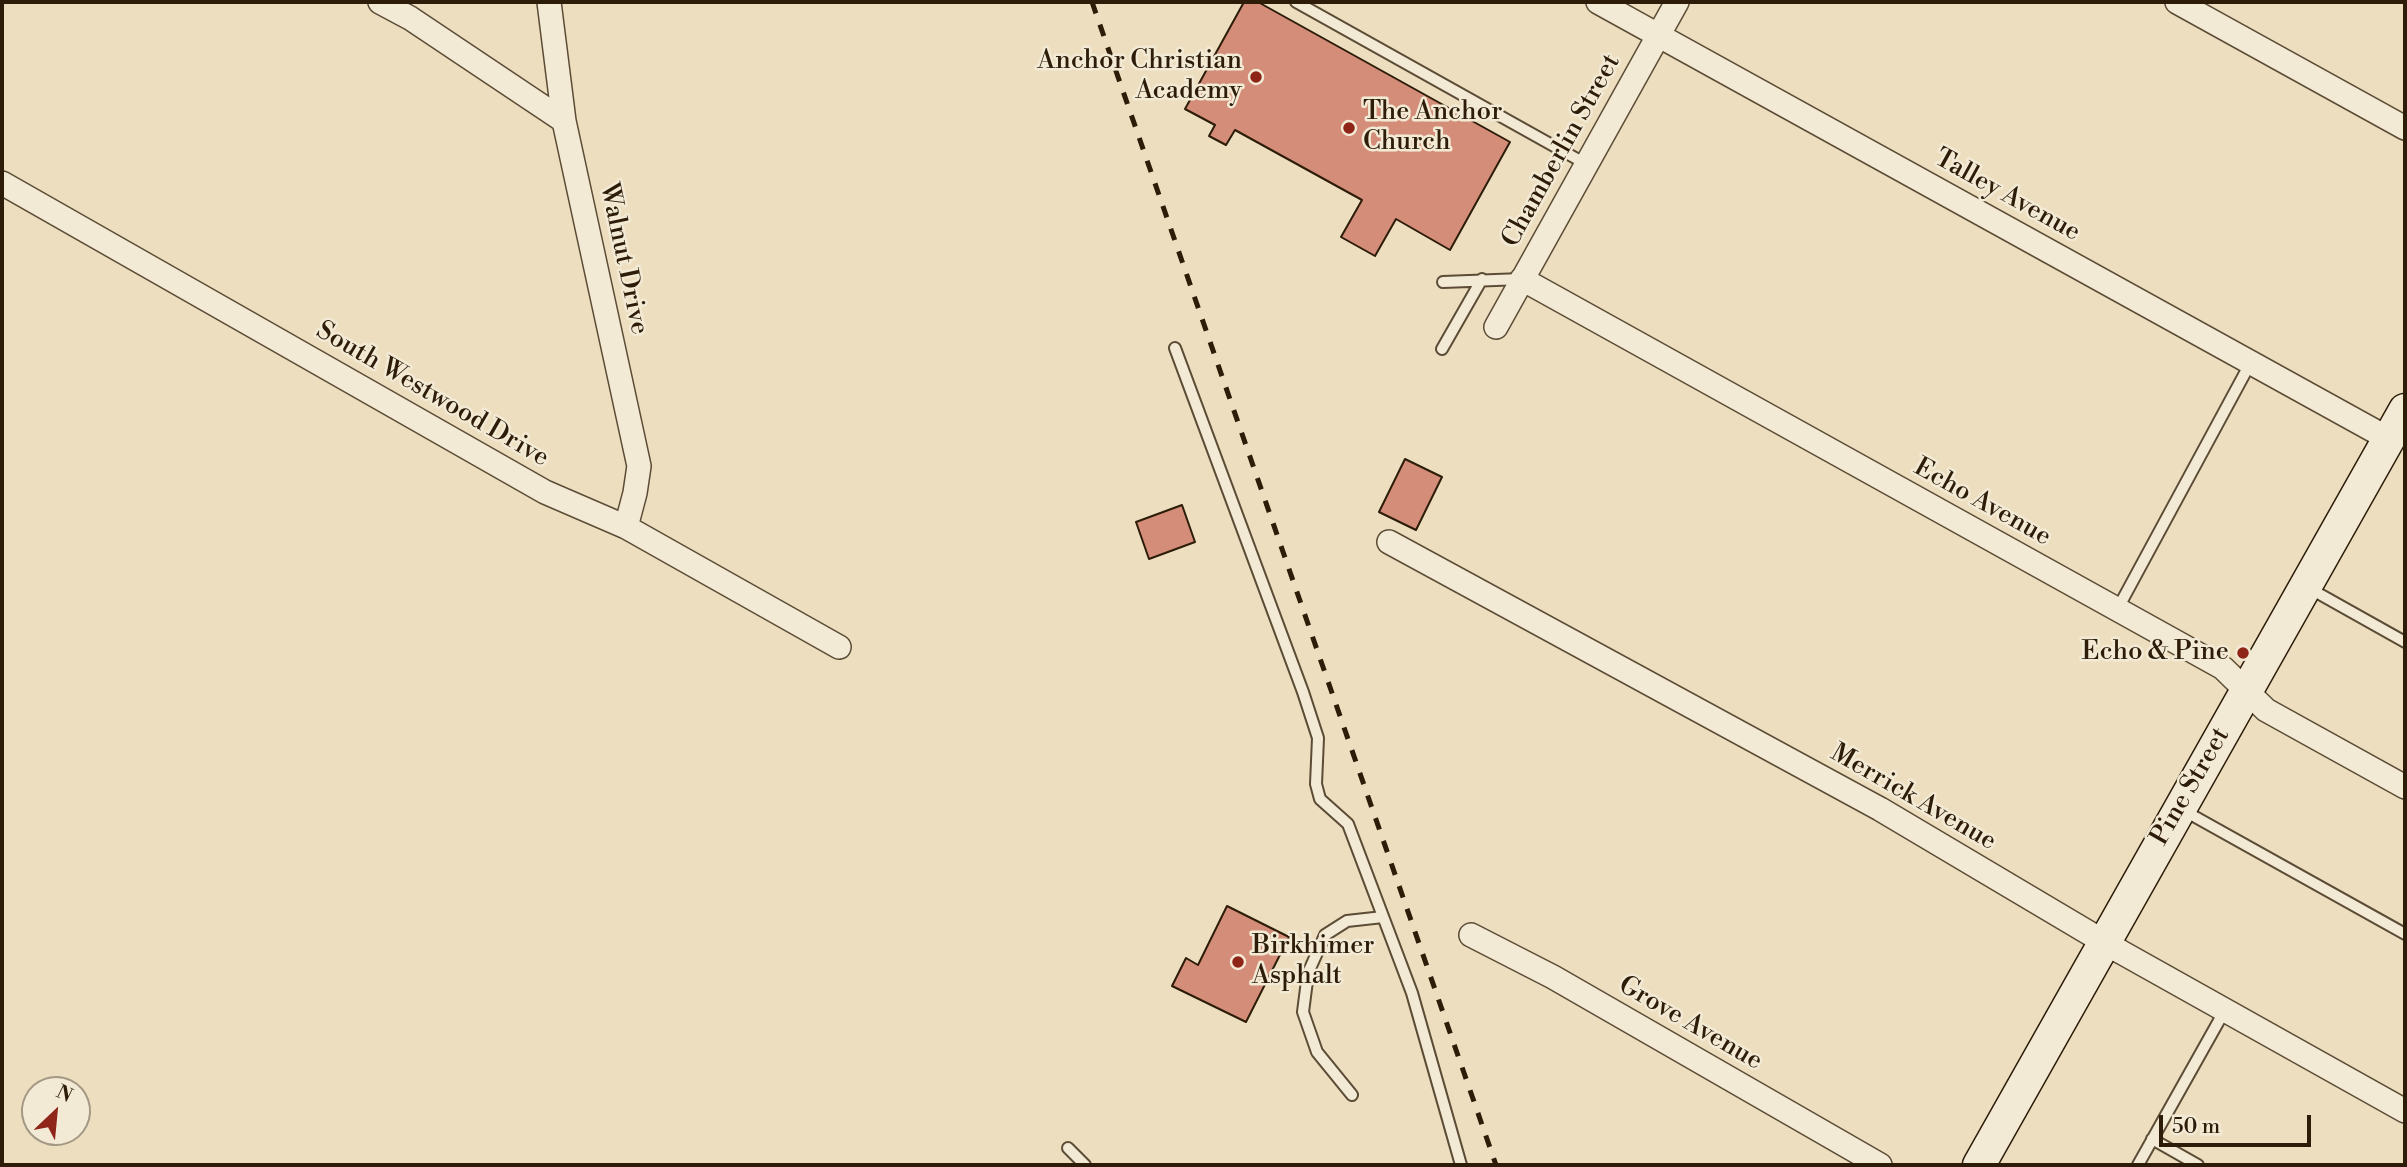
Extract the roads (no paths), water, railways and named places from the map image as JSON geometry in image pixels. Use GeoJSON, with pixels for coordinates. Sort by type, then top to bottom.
{"type":"FeatureCollection","features":[{"type":"Feature","properties":{"kind":"main road","name":"Pine Street"},"geometry":{"type":"LineString","coordinates":[[1979,1165],[2405,410]]}},
{"type":"Feature","properties":{"kind":"street"},"geometry":{"type":"LineString","coordinates":[[380,2],[564,121]]}},
{"type":"Feature","properties":{"kind":"street","name":"Walnut Drive"},"geometry":{"type":"LineString","coordinates":[[549,2],[564,121],[639,466],[626,527]]}},
{"type":"Feature","properties":{"kind":"street","name":"Talley Avenue"},"geometry":{"type":"LineString","coordinates":[[1598,2],[2389,439]]}},
{"type":"Feature","properties":{"kind":"street","name":"Chamberlin Street"},"geometry":{"type":"LineString","coordinates":[[1496,327],[1676,2]]}},
{"type":"Feature","properties":{"kind":"street"},"geometry":{"type":"LineString","coordinates":[[2177,2],[2405,128]]}},
{"type":"Feature","properties":{"kind":"street","name":"South Westwood Drive"},"geometry":{"type":"LineString","coordinates":[[2,183],[545,492],[626,527],[839,647]]}},
{"type":"Feature","properties":{"kind":"street","name":"Echo Avenue"},"geometry":{"type":"LineString","coordinates":[[1522,279],[2223,668],[2266,710],[2405,787]]}},
{"type":"Feature","properties":{"kind":"street","name":"Merrick Avenue"},"geometry":{"type":"LineString","coordinates":[[1389,542],[1880,808],[2104,941],[2405,1111]]}},
{"type":"Feature","properties":{"kind":"street","name":"Grove Avenue"},"geometry":{"type":"LineString","coordinates":[[1471,935],[1553,977],[1880,1165]]}},
{"type":"Feature","properties":{"kind":"lane"},"geometry":{"type":"LineString","coordinates":[[1296,2],[1586,164]]}},
{"type":"Feature","properties":{"kind":"lane"},"geometry":{"type":"LineString","coordinates":[[1443,349],[1482,279]]}},
{"type":"Feature","properties":{"kind":"lane"},"geometry":{"type":"LineString","coordinates":[[1443,282],[1522,279]]}},
{"type":"Feature","properties":{"kind":"lane"},"geometry":{"type":"LineString","coordinates":[[1175,348],[1318,738],[1316,783],[1320,799],[1348,824],[1412,993],[1461,1165]]}},
{"type":"Feature","properties":{"kind":"lane"},"geometry":{"type":"LineString","coordinates":[[2117,610],[2251,362]]}},
{"type":"Feature","properties":{"kind":"lane"},"geometry":{"type":"LineString","coordinates":[[2307,587],[2405,642]]}},
{"type":"Feature","properties":{"kind":"lane"},"geometry":{"type":"LineString","coordinates":[[2179,808],[2405,934]]}},
{"type":"Feature","properties":{"kind":"lane"},"geometry":{"type":"LineString","coordinates":[[1352,1095],[1317,1052],[1303,1012],[1308,973],[1325,934],[1348,920],[1383,917]]}},
{"type":"Feature","properties":{"kind":"lane"},"geometry":{"type":"LineString","coordinates":[[2138,1165],[2225,1010]]}},
{"type":"Feature","properties":{"kind":"lane"},"geometry":{"type":"LineString","coordinates":[[2152,1139],[2198,1165]]}},
{"type":"Feature","properties":{"kind":"lane"},"geometry":{"type":"LineString","coordinates":[[1068,1148],[1085,1165]]}},
{"type":"Feature","properties":{"kind":"railway"},"geometry":{"type":"LineString","coordinates":[[1092,2],[1496,1165]]}},
{"type":"Feature","properties":{"kind":"place","name":"Anchor Christian Academy"},"geometry":{"type":"Point","coordinates":[1256,77]}},
{"type":"Feature","properties":{"kind":"place","name":"The Anchor Church"},"geometry":{"type":"Point","coordinates":[1349,128]}},
{"type":"Feature","properties":{"kind":"place","name":"Echo & Pine"},"geometry":{"type":"Point","coordinates":[2243,653]}},
{"type":"Feature","properties":{"kind":"place","name":"Birkhimer Asphalt"},"geometry":{"type":"Point","coordinates":[1238,962]}}]}
